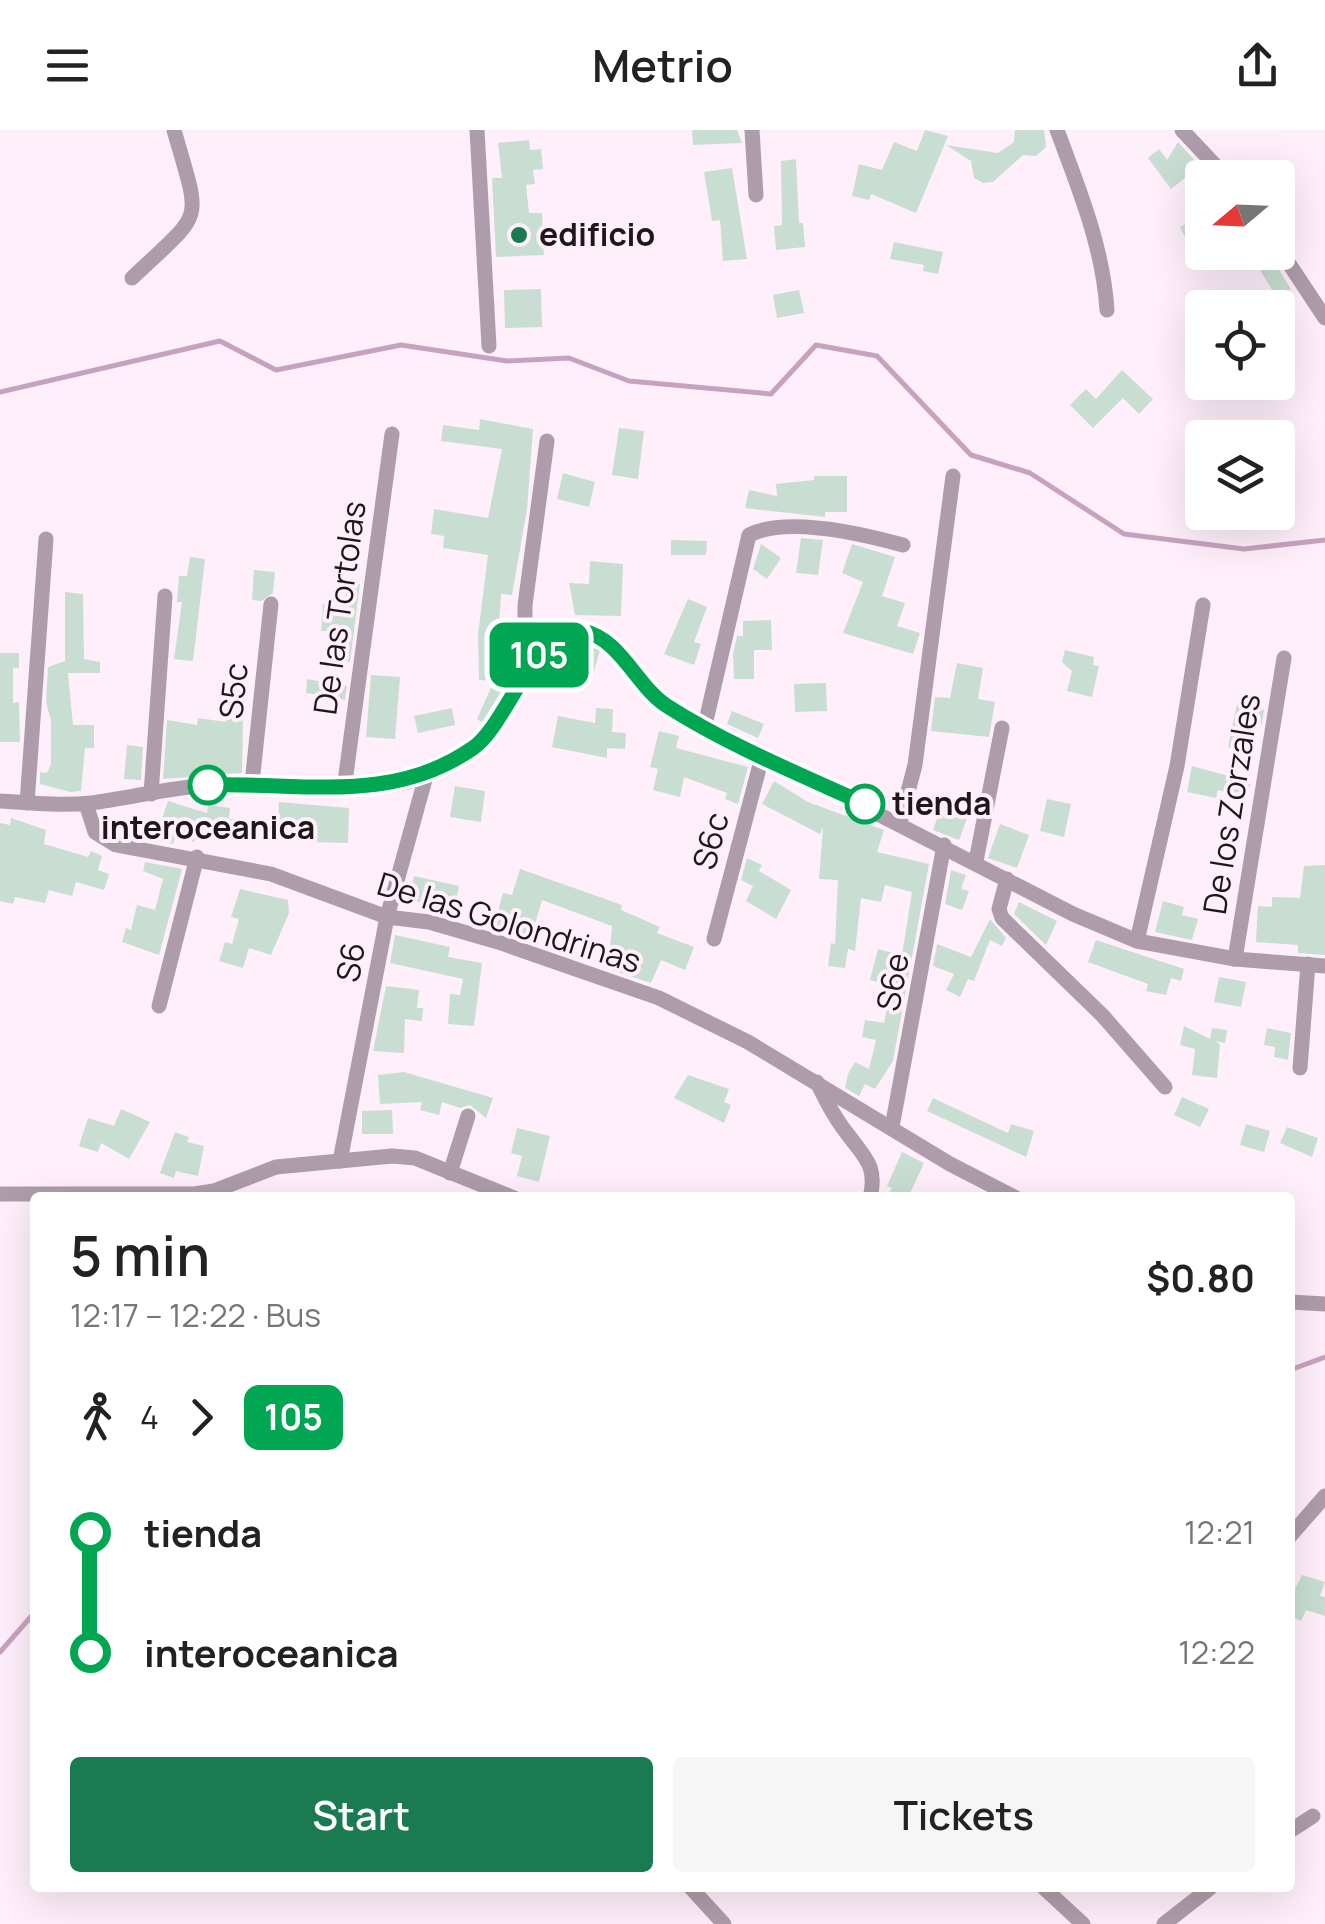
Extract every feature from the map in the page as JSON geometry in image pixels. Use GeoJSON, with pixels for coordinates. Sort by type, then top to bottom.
{"type":"FeatureCollection","features":[{"type":"Feature","properties":{"kind":"street"},"geometry":{"type":"LineString","coordinates":[[132,278],[188,224],[194,211],[191,178],[174,130]]}},
{"type":"Feature","properties":{"kind":"street"},"geometry":{"type":"LineString","coordinates":[[477,130],[490,346]]}},
{"type":"Feature","properties":{"kind":"street"},"geometry":{"type":"LineString","coordinates":[[752,130],[756,195]]}},
{"type":"Feature","properties":{"kind":"street"},"geometry":{"type":"LineString","coordinates":[[1057,130],[1092,225],[1105,278],[1107,310]]}},
{"type":"Feature","properties":{"kind":"street"},"geometry":{"type":"LineString","coordinates":[[1182,130],[1210,160]]}},
{"type":"Feature","properties":{"kind":"street"},"geometry":{"type":"LineString","coordinates":[[1293,270],[1325,318]]}},
{"type":"Feature","properties":{"kind":"street","name":"De las Tortolas"},"geometry":{"type":"LineString","coordinates":[[344,789],[392,434]]}},
{"type":"Feature","properties":{"kind":"street"},"geometry":{"type":"LineString","coordinates":[[525,674],[525,604],[547,441]]}},
{"type":"Feature","properties":{"kind":"street"},"geometry":{"type":"LineString","coordinates":[[900,822],[914,765],[954,476]]}},
{"type":"Feature","properties":{"kind":"street"},"geometry":{"type":"LineString","coordinates":[[705,725],[750,535],[768,530],[837,530],[903,544]]}},
{"type":"Feature","properties":{"kind":"street"},"geometry":{"type":"LineString","coordinates":[[27,803],[46,539]]}},
{"type":"Feature","properties":{"kind":"street"},"geometry":{"type":"LineString","coordinates":[[150,794],[164,596]]}},
{"type":"Feature","properties":{"kind":"street","name":"S5c"},"geometry":{"type":"LineString","coordinates":[[252,783],[271,604]]}},
{"type":"Feature","properties":{"kind":"street"},"geometry":{"type":"LineString","coordinates":[[1137,940],[1178,766],[1202,605]]}},
{"type":"Feature","properties":{"kind":"street"},"geometry":{"type":"LineString","coordinates":[[0,801],[86,804],[252,783],[344,789],[426,776],[477,746],[505,712],[525,674],[558,636],[578,630],[598,635],[649,692],[762,758],[1137,940],[1235,959],[1325,966]]}},
{"type":"Feature","properties":{"kind":"street","name":"De los Zorzales"},"geometry":{"type":"LineString","coordinates":[[1235,959],[1284,658]]}},
{"type":"Feature","properties":{"kind":"street"},"geometry":{"type":"LineString","coordinates":[[976,861],[1002,728]]}},
{"type":"Feature","properties":{"kind":"street","name":"S6c"},"geometry":{"type":"LineString","coordinates":[[714,940],[762,758]]}},
{"type":"Feature","properties":{"kind":"street","name":"S6"},"geometry":{"type":"LineString","coordinates":[[340,1160],[387,917],[426,776]]}},
{"type":"Feature","properties":{"kind":"street","name":"De las Golondrinas"},"geometry":{"type":"LineString","coordinates":[[86,804],[96,832],[116,845],[271,874],[387,917],[430,922],[642,992],[748,1042],[950,1164],[1004,1192]]}},
{"type":"Feature","properties":{"kind":"street","name":"S6e"},"geometry":{"type":"LineString","coordinates":[[892,1126],[944,845]]}},
{"type":"Feature","properties":{"kind":"street"},"geometry":{"type":"LineString","coordinates":[[159,1006],[196,857]]}},
{"type":"Feature","properties":{"kind":"street"},"geometry":{"type":"LineString","coordinates":[[1008,879],[999,910],[1002,918],[1103,1016],[1165,1087]]}},
{"type":"Feature","properties":{"kind":"street"},"geometry":{"type":"LineString","coordinates":[[1300,1068],[1308,964]]}},
{"type":"Feature","properties":{"kind":"street"},"geometry":{"type":"LineString","coordinates":[[817,1082],[846,1132],[869,1158],[875,1177],[871,1192]]}},
{"type":"Feature","properties":{"kind":"street"},"geometry":{"type":"LineString","coordinates":[[450,1173],[468,1116]]}},
{"type":"Feature","properties":{"kind":"street"},"geometry":{"type":"LineString","coordinates":[[207,1192],[276,1167],[415,1158],[499,1192]]}},
{"type":"Feature","properties":{"kind":"street"},"geometry":{"type":"LineString","coordinates":[[0,1194],[30,1194]]}},
{"type":"Feature","properties":{"kind":"street"},"geometry":{"type":"LineString","coordinates":[[1295,1302],[1325,1304]]}},
{"type":"Feature","properties":{"kind":"street"},"geometry":{"type":"LineString","coordinates":[[1295,1530],[1325,1496]]}},
{"type":"Feature","properties":{"kind":"street"},"geometry":{"type":"LineString","coordinates":[[1295,1828],[1313,1816]]}},
{"type":"Feature","properties":{"kind":"street"},"geometry":{"type":"LineString","coordinates":[[695,1892],[724,1924]]}},
{"type":"Feature","properties":{"kind":"street"},"geometry":{"type":"LineString","coordinates":[[1048,1892],[1082,1924]]}},
{"type":"Feature","properties":{"kind":"street"},"geometry":{"type":"LineString","coordinates":[[1164,1924],[1205,1892]]}},
{"type":"Feature","properties":{"kind":"building"},"geometry":{"type":"Polygon","coordinates":[[[692,130],[737,130],[742,143],[693,145],[692,130]]]}},
{"type":"Feature","properties":{"kind":"building"},"geometry":{"type":"Polygon","coordinates":[[[925,130],[948,136],[916,213],[871,194],[869,200],[852,196],[859,164],[882,170],[894,142],[917,151],[925,130]]]}},
{"type":"Feature","properties":{"kind":"building"},"geometry":{"type":"Polygon","coordinates":[[[1015,130],[1044,130],[1046,147],[1036,156],[1023,155],[993,182],[983,183],[974,178],[971,161],[946,145],[998,153],[1014,142],[1015,130]]]}},
{"type":"Feature","properties":{"kind":"building"},"geometry":{"type":"Polygon","coordinates":[[[529,140],[530,150],[541,149],[543,169],[533,170],[535,184],[526,185],[529,213],[542,213],[544,255],[496,257],[492,178],[502,178],[498,143],[529,140]]]}},
{"type":"Feature","properties":{"kind":"building"},"geometry":{"type":"Polygon","coordinates":[[[1178,142],[1194,160],[1185,160],[1185,178],[1171,189],[1148,158],[1159,149],[1167,160],[1178,142]]]}},
{"type":"Feature","properties":{"kind":"building"},"geometry":{"type":"Polygon","coordinates":[[[796,159],[799,223],[803,223],[805,247],[776,250],[774,226],[782,225],[781,161],[796,159]]]}},
{"type":"Feature","properties":{"kind":"building"},"geometry":{"type":"Polygon","coordinates":[[[732,168],[747,259],[723,261],[720,220],[712,221],[704,172],[732,168]]]}},
{"type":"Feature","properties":{"kind":"building"},"geometry":{"type":"Polygon","coordinates":[[[894,242],[943,252],[938,274],[923,271],[924,265],[890,259],[894,242]]]}},
{"type":"Feature","properties":{"kind":"building"},"geometry":{"type":"Polygon","coordinates":[[[1260,270],[1279,270],[1291,289],[1272,290],[1260,270]]]}},
{"type":"Feature","properties":{"kind":"building","name":"edificio"},"geometry":{"type":"Polygon","coordinates":[[[541,289],[542,327],[505,328],[504,290],[541,289]]]}},
{"type":"Feature","properties":{"kind":"building"},"geometry":{"type":"Polygon","coordinates":[[[799,290],[804,313],[777,318],[773,295],[799,290]]]}},
{"type":"Feature","properties":{"kind":"building"},"geometry":{"type":"Polygon","coordinates":[[[1122,370],[1153,399],[1139,414],[1123,398],[1093,428],[1070,405],[1086,389],[1096,399],[1122,370]]]}},
{"type":"Feature","properties":{"kind":"building"},"geometry":{"type":"Polygon","coordinates":[[[480,419],[533,429],[527,509],[512,595],[501,594],[497,655],[509,648],[507,682],[482,722],[477,719],[494,681],[479,680],[478,635],[488,555],[443,548],[444,536],[431,534],[434,509],[488,518],[502,449],[441,441],[443,425],[479,430],[480,419]]]}},
{"type":"Feature","properties":{"kind":"building"},"geometry":{"type":"Polygon","coordinates":[[[619,428],[644,431],[638,479],[612,475],[619,428]]]}},
{"type":"Feature","properties":{"kind":"building"},"geometry":{"type":"Polygon","coordinates":[[[563,473],[595,482],[589,507],[557,499],[563,473]]]}},
{"type":"Feature","properties":{"kind":"building"},"geometry":{"type":"Polygon","coordinates":[[[814,476],[847,476],[847,512],[825,512],[825,517],[745,508],[749,490],[777,496],[776,484],[814,480],[814,476]]]}},
{"type":"Feature","properties":{"kind":"building"},"geometry":{"type":"Polygon","coordinates":[[[801,538],[823,540],[818,575],[796,573],[801,538]]]}},
{"type":"Feature","properties":{"kind":"building"},"geometry":{"type":"Polygon","coordinates":[[[671,540],[707,541],[706,555],[671,555],[671,540]]]}},
{"type":"Feature","properties":{"kind":"building"},"geometry":{"type":"Polygon","coordinates":[[[761,544],[781,558],[767,579],[753,569],[761,544]]]}},
{"type":"Feature","properties":{"kind":"building"},"geometry":{"type":"Polygon","coordinates":[[[852,544],[895,557],[882,596],[905,603],[897,626],[920,633],[913,654],[843,633],[863,582],[842,573],[852,544]]]}},
{"type":"Feature","properties":{"kind":"building"},"geometry":{"type":"Polygon","coordinates":[[[190,557],[205,559],[193,661],[174,659],[182,602],[177,602],[179,576],[187,576],[190,557]]]}},
{"type":"Feature","properties":{"kind":"building"},"geometry":{"type":"Polygon","coordinates":[[[590,561],[623,564],[621,616],[575,615],[569,583],[589,584],[590,561]]]}},
{"type":"Feature","properties":{"kind":"building"},"geometry":{"type":"Polygon","coordinates":[[[254,570],[275,572],[273,593],[261,601],[252,600],[254,570]]]}},
{"type":"Feature","properties":{"kind":"building"},"geometry":{"type":"Polygon","coordinates":[[[347,582],[360,584],[350,662],[336,661],[339,632],[321,631],[323,604],[344,606],[347,582]]]}},
{"type":"Feature","properties":{"kind":"building"},"geometry":{"type":"Polygon","coordinates":[[[65,592],[83,594],[84,659],[100,662],[100,673],[68,673],[73,725],[94,725],[94,748],[85,748],[81,791],[70,792],[40,784],[40,772],[47,773],[51,764],[51,721],[46,702],[48,667],[65,661],[65,592]]]}},
{"type":"Feature","properties":{"kind":"building"},"geometry":{"type":"Polygon","coordinates":[[[688,599],[707,607],[694,642],[701,644],[694,665],[664,654],[688,599]]]}},
{"type":"Feature","properties":{"kind":"building"},"geometry":{"type":"Polygon","coordinates":[[[771,620],[772,650],[754,650],[754,679],[734,679],[733,654],[737,636],[743,636],[743,621],[771,620]]]}},
{"type":"Feature","properties":{"kind":"building"},"geometry":{"type":"Polygon","coordinates":[[[574,643],[600,650],[593,675],[567,668],[574,643]]]}},
{"type":"Feature","properties":{"kind":"building"},"geometry":{"type":"Polygon","coordinates":[[[1065,650],[1094,657],[1093,665],[1099,666],[1092,697],[1067,691],[1072,671],[1062,662],[1065,650]]]}},
{"type":"Feature","properties":{"kind":"building"},"geometry":{"type":"Polygon","coordinates":[[[0,653],[19,653],[19,668],[13,668],[13,703],[19,702],[20,742],[0,742],[0,653]]]}},
{"type":"Feature","properties":{"kind":"building"},"geometry":{"type":"Polygon","coordinates":[[[957,663],[983,668],[978,699],[995,702],[989,737],[931,731],[935,697],[950,698],[957,663]]]}},
{"type":"Feature","properties":{"kind":"building"},"geometry":{"type":"Polygon","coordinates":[[[371,675],[400,677],[395,739],[366,737],[371,675]]]}},
{"type":"Feature","properties":{"kind":"building"},"geometry":{"type":"Polygon","coordinates":[[[307,679],[347,686],[345,700],[306,693],[307,679]]]}},
{"type":"Feature","properties":{"kind":"building"},"geometry":{"type":"Polygon","coordinates":[[[826,683],[827,711],[795,712],[794,684],[826,683]]]}},
{"type":"Feature","properties":{"kind":"building"},"geometry":{"type":"Polygon","coordinates":[[[1239,695],[1254,699],[1252,707],[1264,710],[1262,724],[1249,720],[1239,751],[1228,747],[1239,695]]]}},
{"type":"Feature","properties":{"kind":"building"},"geometry":{"type":"Polygon","coordinates":[[[452,708],[455,725],[418,733],[414,716],[452,708]]]}},
{"type":"Feature","properties":{"kind":"building"},"geometry":{"type":"Polygon","coordinates":[[[596,708],[613,709],[612,732],[626,733],[625,749],[607,748],[607,758],[552,747],[558,716],[595,723],[596,708]]]}},
{"type":"Feature","properties":{"kind":"building"},"geometry":{"type":"Polygon","coordinates":[[[732,711],[764,724],[758,738],[727,724],[732,711]]]}},
{"type":"Feature","properties":{"kind":"building"},"geometry":{"type":"Polygon","coordinates":[[[198,718],[226,722],[226,718],[243,718],[242,773],[163,779],[167,720],[197,725],[198,718]]]}},
{"type":"Feature","properties":{"kind":"building"},"geometry":{"type":"Polygon","coordinates":[[[659,731],[679,736],[676,748],[748,767],[738,804],[725,799],[727,793],[684,777],[680,797],[653,790],[658,769],[650,767],[659,731]]]}},
{"type":"Feature","properties":{"kind":"building"},"geometry":{"type":"Polygon","coordinates":[[[127,745],[143,747],[141,780],[124,779],[127,745]]]}},
{"type":"Feature","properties":{"kind":"building"},"geometry":{"type":"Polygon","coordinates":[[[1192,766],[1251,782],[1247,797],[1218,790],[1216,798],[1187,792],[1192,766]]]}},
{"type":"Feature","properties":{"kind":"building"},"geometry":{"type":"Polygon","coordinates":[[[774,781],[808,802],[884,830],[877,852],[929,864],[893,1061],[875,1089],[865,1084],[859,1096],[845,1088],[848,1074],[855,1062],[869,1069],[876,1040],[862,1037],[865,1020],[884,1023],[891,986],[870,980],[878,949],[902,955],[912,892],[885,885],[881,902],[861,898],[855,951],[848,949],[845,968],[828,966],[831,943],[835,944],[838,880],[819,879],[823,827],[820,834],[762,804],[774,781]]]}},
{"type":"Feature","properties":{"kind":"building"},"geometry":{"type":"Polygon","coordinates":[[[455,786],[485,791],[481,822],[450,817],[455,786]]]}},
{"type":"Feature","properties":{"kind":"building"},"geometry":{"type":"Polygon","coordinates":[[[1047,799],[1071,804],[1064,837],[1040,831],[1047,799]]]}},
{"type":"Feature","properties":{"kind":"building"},"geometry":{"type":"Polygon","coordinates":[[[168,801],[207,813],[208,805],[230,808],[229,819],[248,821],[246,834],[198,828],[194,842],[175,837],[173,844],[111,829],[114,820],[156,836],[168,801]]]}},
{"type":"Feature","properties":{"kind":"building"},"geometry":{"type":"Polygon","coordinates":[[[279,802],[349,808],[348,843],[310,842],[311,828],[278,822],[279,802]]]}},
{"type":"Feature","properties":{"kind":"building"},"geometry":{"type":"Polygon","coordinates":[[[942,804],[969,813],[959,840],[933,830],[942,804]]]}},
{"type":"Feature","properties":{"kind":"building"},"geometry":{"type":"Polygon","coordinates":[[[11,818],[46,830],[44,844],[88,857],[91,851],[102,856],[98,870],[109,874],[104,890],[76,882],[72,896],[49,890],[45,903],[15,897],[13,904],[0,901],[0,823],[10,825],[11,818]]]}},
{"type":"Feature","properties":{"kind":"building"},"geometry":{"type":"Polygon","coordinates":[[[1000,824],[1029,835],[1017,868],[988,858],[1000,824]]]}},
{"type":"Feature","properties":{"kind":"building"},"geometry":{"type":"Polygon","coordinates":[[[747,858],[762,865],[759,871],[791,890],[776,919],[746,901],[753,886],[741,880],[747,858]]]}},
{"type":"Feature","properties":{"kind":"building"},"geometry":{"type":"Polygon","coordinates":[[[145,862],[182,869],[159,955],[122,942],[126,928],[131,930],[137,905],[155,910],[163,879],[143,871],[145,862]]]}},
{"type":"Feature","properties":{"kind":"building"},"geometry":{"type":"Polygon","coordinates":[[[1325,865],[1325,955],[1298,953],[1298,945],[1256,942],[1258,906],[1272,907],[1272,897],[1300,898],[1304,866],[1325,865]]]}},
{"type":"Feature","properties":{"kind":"building"},"geometry":{"type":"Polygon","coordinates":[[[520,869],[622,905],[621,910],[660,927],[657,933],[694,947],[685,970],[661,960],[651,983],[603,967],[605,958],[609,959],[612,926],[542,900],[530,941],[493,929],[503,893],[512,895],[520,869]]]}},
{"type":"Feature","properties":{"kind":"building"},"geometry":{"type":"Polygon","coordinates":[[[951,870],[966,875],[961,889],[969,891],[962,910],[945,904],[951,870]]]}},
{"type":"Feature","properties":{"kind":"building"},"geometry":{"type":"Polygon","coordinates":[[[414,876],[459,886],[454,909],[409,900],[414,876]]]}},
{"type":"Feature","properties":{"kind":"building"},"geometry":{"type":"Polygon","coordinates":[[[240,889],[288,900],[289,913],[271,955],[249,948],[243,968],[219,961],[225,942],[232,944],[239,919],[231,917],[240,889]]]}},
{"type":"Feature","properties":{"kind":"building"},"geometry":{"type":"Polygon","coordinates":[[[1163,901],[1184,907],[1182,915],[1198,919],[1192,940],[1155,932],[1163,901]]]}},
{"type":"Feature","properties":{"kind":"building"},"geometry":{"type":"Polygon","coordinates":[[[1019,902],[1057,921],[1046,945],[1014,914],[1019,902]]]}},
{"type":"Feature","properties":{"kind":"building"},"geometry":{"type":"Polygon","coordinates":[[[990,919],[1006,938],[1002,946],[990,940],[974,981],[968,979],[960,997],[946,990],[954,974],[933,966],[937,944],[971,957],[990,919]]]}},
{"type":"Feature","properties":{"kind":"building"},"geometry":{"type":"Polygon","coordinates":[[[395,935],[450,947],[448,957],[482,963],[474,1026],[448,1024],[450,994],[460,995],[463,979],[390,963],[395,935]]]}},
{"type":"Feature","properties":{"kind":"building"},"geometry":{"type":"Polygon","coordinates":[[[1096,940],[1184,969],[1181,981],[1171,978],[1166,995],[1146,991],[1148,984],[1088,962],[1096,940]]]}},
{"type":"Feature","properties":{"kind":"building"},"geometry":{"type":"Polygon","coordinates":[[[1219,977],[1246,982],[1241,1007],[1214,1002],[1219,977]]]}},
{"type":"Feature","properties":{"kind":"building"},"geometry":{"type":"Polygon","coordinates":[[[386,986],[419,990],[417,1008],[423,1008],[422,1021],[405,1019],[404,1053],[373,1051],[386,986]]]}},
{"type":"Feature","properties":{"kind":"building"},"geometry":{"type":"Polygon","coordinates":[[[1184,1026],[1210,1039],[1212,1028],[1227,1030],[1225,1043],[1215,1041],[1220,1044],[1217,1078],[1192,1075],[1195,1049],[1180,1045],[1184,1026]]]}},
{"type":"Feature","properties":{"kind":"building"},"geometry":{"type":"Polygon","coordinates":[[[1267,1028],[1291,1033],[1288,1060],[1274,1057],[1275,1047],[1264,1045],[1267,1028]]]}},
{"type":"Feature","properties":{"kind":"building"},"geometry":{"type":"Polygon","coordinates":[[[404,1072],[493,1098],[486,1118],[470,1105],[460,1108],[442,1102],[439,1115],[420,1110],[422,1102],[380,1104],[378,1075],[404,1072]]]}},
{"type":"Feature","properties":{"kind":"building"},"geometry":{"type":"Polygon","coordinates":[[[688,1075],[729,1089],[724,1102],[731,1105],[724,1123],[674,1098],[688,1075]]]}},
{"type":"Feature","properties":{"kind":"building"},"geometry":{"type":"Polygon","coordinates":[[[1182,1097],[1209,1109],[1200,1127],[1174,1115],[1182,1097]]]}},
{"type":"Feature","properties":{"kind":"building"},"geometry":{"type":"Polygon","coordinates":[[[933,1098],[1008,1133],[1011,1124],[1034,1131],[1026,1157],[927,1111],[933,1098]]]}},
{"type":"Feature","properties":{"kind":"building"},"geometry":{"type":"Polygon","coordinates":[[[121,1109],[150,1122],[129,1159],[101,1143],[98,1152],[79,1146],[88,1118],[114,1126],[121,1109]]]}},
{"type":"Feature","properties":{"kind":"building"},"geometry":{"type":"Polygon","coordinates":[[[392,1110],[393,1134],[362,1134],[362,1111],[392,1110]]]}},
{"type":"Feature","properties":{"kind":"building"},"geometry":{"type":"Polygon","coordinates":[[[1246,1124],[1270,1131],[1264,1152],[1240,1145],[1246,1124]]]}},
{"type":"Feature","properties":{"kind":"building"},"geometry":{"type":"Polygon","coordinates":[[[1287,1127],[1318,1138],[1312,1157],[1280,1143],[1287,1127]]]}},
{"type":"Feature","properties":{"kind":"building"},"geometry":{"type":"Polygon","coordinates":[[[517,1128],[550,1136],[539,1182],[517,1176],[522,1156],[511,1153],[517,1128]]]}},
{"type":"Feature","properties":{"kind":"building"},"geometry":{"type":"Polygon","coordinates":[[[175,1132],[189,1137],[187,1142],[204,1146],[198,1176],[176,1171],[174,1178],[160,1173],[175,1132]]]}},
{"type":"Feature","properties":{"kind":"building"},"geometry":{"type":"Polygon","coordinates":[[[902,1152],[924,1163],[911,1192],[890,1192],[892,1188],[887,1186],[902,1152]]]}},
{"type":"Feature","properties":{"kind":"building"},"geometry":{"type":"Polygon","coordinates":[[[1302,1575],[1325,1582],[1320,1596],[1325,1597],[1325,1616],[1306,1610],[1301,1621],[1295,1618],[1296,1587],[1302,1575]]]}},
{"type":"Feature","properties":{"kind":"waterway"},"geometry":{"type":"LineString","coordinates":[[0,392],[220,341],[276,370],[401,345],[507,361],[569,358],[629,381],[771,394],[816,345],[877,356],[971,455],[1030,473],[1124,534],[1244,549],[1325,540]]}},
{"type":"Feature","properties":{"kind":"waterway"},"geometry":{"type":"LineString","coordinates":[[1295,1368],[1325,1357]]}},
{"type":"Feature","properties":{"kind":"waterway"},"geometry":{"type":"LineString","coordinates":[[0,1652],[30,1618]]}},
{"type":"Feature","properties":{"kind":"bus line","name":"105"},"geometry":{"type":"LineString","coordinates":[[208,785],[252,783],[344,789],[426,776],[477,746],[505,712],[541,653],[558,636],[578,630],[598,635],[614,648],[649,692],[669,707],[762,758],[865,804]]}},
{"type":"Feature","properties":{"kind":"place","name":"edificio"},"geometry":{"type":"Point","coordinates":[519,235]}},
{"type":"Feature","properties":{"kind":"place","name":"interoceanica"},"geometry":{"type":"Point","coordinates":[208,785]}},
{"type":"Feature","properties":{"kind":"place","name":"tienda"},"geometry":{"type":"Point","coordinates":[865,804]}}]}
